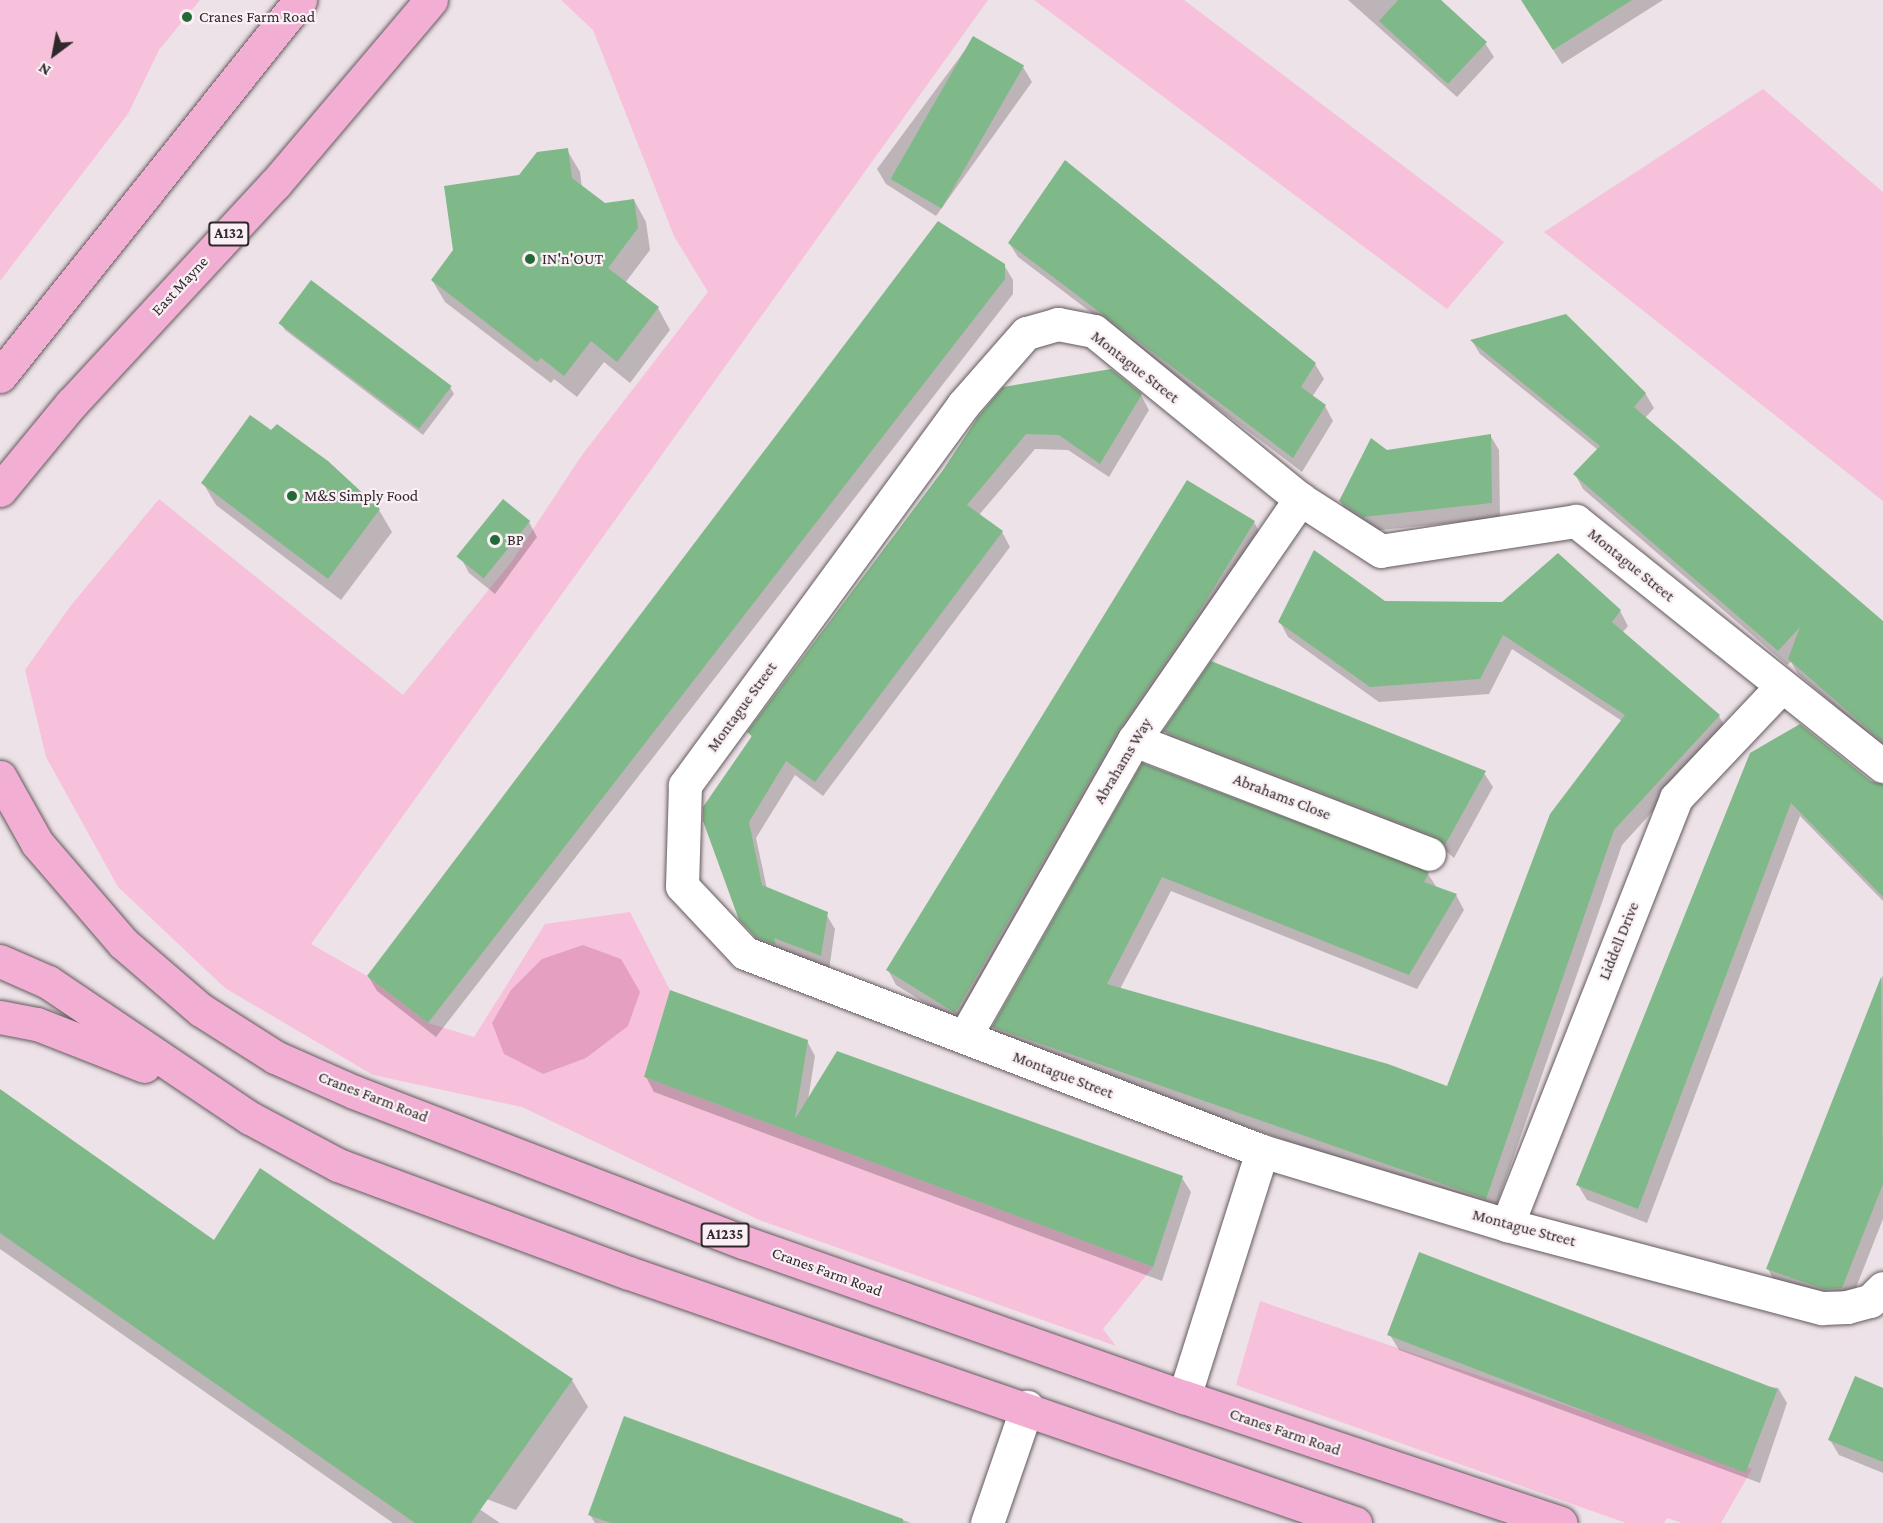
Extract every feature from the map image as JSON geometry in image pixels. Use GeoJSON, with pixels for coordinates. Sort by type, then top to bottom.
{"type":"FeatureCollection","features":[{"type":"Feature","properties":{"kind":"main road"},"geometry":{"type":"LineString","coordinates":[[0,376],[300,0]]}},
{"type":"Feature","properties":{"kind":"main road","name":"East Mayne"},"geometry":{"type":"LineString","coordinates":[[0,490],[71,404],[274,184],[431,0]]}},
{"type":"Feature","properties":{"kind":"main road","name":"Cranes Farm Road"},"geometry":{"type":"LineString","coordinates":[[0,777],[37,843],[123,943],[201,1010],[275,1057],[354,1092],[746,1243],[1184,1397],[1560,1523]]}},
{"type":"Feature","properties":{"kind":"main road"},"geometry":{"type":"LineString","coordinates":[[0,961],[48,982],[250,1118]]}},
{"type":"Feature","properties":{"kind":"main road"},"geometry":{"type":"LineString","coordinates":[[0,1017],[77,1039],[155,1071],[338,1165],[386,1184],[629,1273],[1027,1407],[1355,1523]]}},
{"type":"Feature","properties":{"kind":"street","name":"Montague Street"},"geometry":{"type":"LineString","coordinates":[[1883,766],[1780,687],[1576,521],[1381,551],[1300,499],[1094,331],[1058,324],[1026,333],[963,405],[685,785],[682,886],[745,953],[1262,1151],[1507,1225],[1822,1308],[1870,1301],[1883,1288]]}},
{"type":"Feature","properties":{"kind":"street","name":"Abrahams Way"},"geometry":{"type":"LineString","coordinates":[[965,1036],[1134,740],[1300,499]]}},
{"type":"Feature","properties":{"kind":"street","name":"Liddell Drive"},"geometry":{"type":"LineString","coordinates":[[1507,1225],[1676,798],[1780,687]]}},
{"type":"Feature","properties":{"kind":"street","name":"Abrahams Close"},"geometry":{"type":"LineString","coordinates":[[1134,740],[1430,854]]}},
{"type":"Feature","properties":{"kind":"street"},"geometry":{"type":"LineString","coordinates":[[1184,1397],[1262,1151]]}},
{"type":"Feature","properties":{"kind":"street"},"geometry":{"type":"LineString","coordinates":[[987,1523],[1027,1407]]}},
{"type":"Feature","properties":{"kind":"shaded area"},"geometry":{"type":"Polygon","coordinates":[[[0,0],[200,0],[159,50],[128,114],[0,281],[0,0]]]}},
{"type":"Feature","properties":{"kind":"shaded area"},"geometry":{"type":"Polygon","coordinates":[[[561,0],[988,0],[311,944],[367,976],[428,1023],[474,1037],[545,924],[630,912],[670,990],[644,1077],[1153,1267],[1103,1329],[1116,1346],[759,1220],[522,1107],[373,1075],[225,988],[118,887],[46,757],[25,670],[69,608],[159,499],[403,695],[512,561],[582,455],[708,292],[674,236],[593,30],[561,0]]]}},
{"type":"Feature","properties":{"kind":"shaded area"},"geometry":{"type":"Polygon","coordinates":[[[1034,0],[1184,0],[1504,242],[1447,309],[1034,0]]]}},
{"type":"Feature","properties":{"kind":"shaded area"},"geometry":{"type":"Polygon","coordinates":[[[1763,89],[1883,192],[1883,501],[1544,232],[1763,89]]]}},
{"type":"Feature","properties":{"kind":"shaded area"},"geometry":{"type":"Polygon","coordinates":[[[583,945],[621,959],[640,992],[628,1026],[586,1058],[543,1074],[504,1054],[492,1023],[511,990],[542,959],[583,945]]]}},
{"type":"Feature","properties":{"kind":"shaded area"},"geometry":{"type":"Polygon","coordinates":[[[1260,1301],[1752,1469],[1721,1523],[1682,1523],[1667,1518],[1664,1523],[1626,1523],[1236,1385],[1260,1301]]]}},
{"type":"Feature","properties":{"kind":"building"},"geometry":{"type":"Polygon","coordinates":[[[1398,0],[1441,0],[1487,42],[1448,84],[1379,21],[1398,0]]]}},
{"type":"Feature","properties":{"kind":"building"},"geometry":{"type":"Polygon","coordinates":[[[1521,0],[1632,0],[1553,50],[1521,0]]]}},
{"type":"Feature","properties":{"kind":"building"},"geometry":{"type":"Polygon","coordinates":[[[973,36],[1024,65],[942,208],[890,179],[973,36]]]}},
{"type":"Feature","properties":{"kind":"building","name":"IN'n'OUT"},"geometry":{"type":"Polygon","coordinates":[[[568,148],[572,178],[605,203],[634,199],[638,228],[608,268],[659,307],[617,362],[591,341],[564,376],[541,358],[537,362],[431,280],[453,250],[444,186],[519,175],[537,152],[568,148]]]}},
{"type":"Feature","properties":{"kind":"building"},"geometry":{"type":"Polygon","coordinates":[[[1065,160],[1316,363],[1301,387],[1326,405],[1293,458],[1008,243],[1065,160]]]}},
{"type":"Feature","properties":{"kind":"building"},"geometry":{"type":"Polygon","coordinates":[[[938,221],[1005,264],[1005,279],[428,1023],[367,976],[938,221]]]}},
{"type":"Feature","properties":{"kind":"building"},"geometry":{"type":"Polygon","coordinates":[[[311,280],[452,386],[419,429],[279,323],[311,280]]]}},
{"type":"Feature","properties":{"kind":"building"},"geometry":{"type":"Polygon","coordinates":[[[1566,314],[1646,393],[1634,407],[1883,621],[1883,742],[1788,659],[1800,627],[1778,651],[1573,474],[1600,446],[1470,340],[1566,314]]]}},
{"type":"Feature","properties":{"kind":"building"},"geometry":{"type":"Polygon","coordinates":[[[1111,369],[1142,394],[1100,464],[1059,435],[1026,434],[967,505],[1003,531],[815,782],[786,761],[749,822],[762,885],[828,912],[821,956],[774,938],[776,945],[756,937],[739,920],[703,821],[703,807],[752,736],[747,732],[943,470],[978,417],[1003,387],[1111,369]]]}},
{"type":"Feature","properties":{"kind":"building","name":"M&S Simply Food"},"geometry":{"type":"Polygon","coordinates":[[[250,415],[271,430],[277,424],[328,461],[380,509],[328,579],[201,483],[250,415]]]}},
{"type":"Feature","properties":{"kind":"building"},"geometry":{"type":"Polygon","coordinates":[[[1491,434],[1492,503],[1363,517],[1339,501],[1371,438],[1387,450],[1491,434]]]}},
{"type":"Feature","properties":{"kind":"building"},"geometry":{"type":"Polygon","coordinates":[[[1187,480],[1255,521],[1194,620],[1118,731],[955,1013],[886,970],[1187,480]]]}},
{"type":"Feature","properties":{"kind":"building","name":"BP"},"geometry":{"type":"Polygon","coordinates":[[[503,499],[530,521],[484,579],[456,557],[503,499]]]}},
{"type":"Feature","properties":{"kind":"building"},"geometry":{"type":"Polygon","coordinates":[[[1314,550],[1385,601],[1502,602],[1558,553],[1621,610],[1612,622],[1720,715],[1614,830],[1486,1199],[992,1027],[1142,763],[1429,872],[1424,882],[1457,894],[1409,975],[1162,877],[1107,984],[1388,1064],[1447,1086],[1550,814],[1625,715],[1503,635],[1480,679],[1370,687],[1278,622],[1314,550]]]}},
{"type":"Feature","properties":{"kind":"building"},"geometry":{"type":"Polygon","coordinates":[[[1211,661],[1486,771],[1445,845],[1436,837],[1163,731],[1211,661]]]}},
{"type":"Feature","properties":{"kind":"building"},"geometry":{"type":"Polygon","coordinates":[[[1800,724],[1871,781],[1883,784],[1883,897],[1791,803],[1638,1209],[1576,1185],[1750,753],[1800,724]]]}},
{"type":"Feature","properties":{"kind":"building"},"geometry":{"type":"Polygon","coordinates":[[[1881,977],[1883,1184],[1842,1288],[1824,1289],[1766,1269],[1881,977]]]}},
{"type":"Feature","properties":{"kind":"building"},"geometry":{"type":"Polygon","coordinates":[[[670,990],[808,1040],[795,1119],[837,1051],[1183,1176],[1153,1267],[644,1077],[670,990]]]}},
{"type":"Feature","properties":{"kind":"building"},"geometry":{"type":"Polygon","coordinates":[[[0,1089],[214,1240],[260,1168],[573,1379],[471,1523],[415,1523],[0,1233],[0,1089]]]}},
{"type":"Feature","properties":{"kind":"building"},"geometry":{"type":"Polygon","coordinates":[[[1419,1252],[1777,1390],[1746,1473],[1387,1335],[1419,1252]]]}},
{"type":"Feature","properties":{"kind":"building"},"geometry":{"type":"Polygon","coordinates":[[[1855,1376],[1883,1388],[1883,1462],[1828,1440],[1855,1376]]]}},
{"type":"Feature","properties":{"kind":"building"},"geometry":{"type":"Polygon","coordinates":[[[624,1416],[903,1519],[903,1523],[611,1523],[588,1515],[624,1416]]]}},
{"type":"Feature","properties":{"kind":"place","name":"Cranes Farm Road"},"geometry":{"type":"Point","coordinates":[187,17]}},
{"type":"Feature","properties":{"kind":"place","name":"IN'n'OUT"},"geometry":{"type":"Point","coordinates":[530,259]}},
{"type":"Feature","properties":{"kind":"place","name":"M&S Simply Food"},"geometry":{"type":"Point","coordinates":[292,496]}},
{"type":"Feature","properties":{"kind":"place","name":"BP"},"geometry":{"type":"Point","coordinates":[495,540]}}]}
